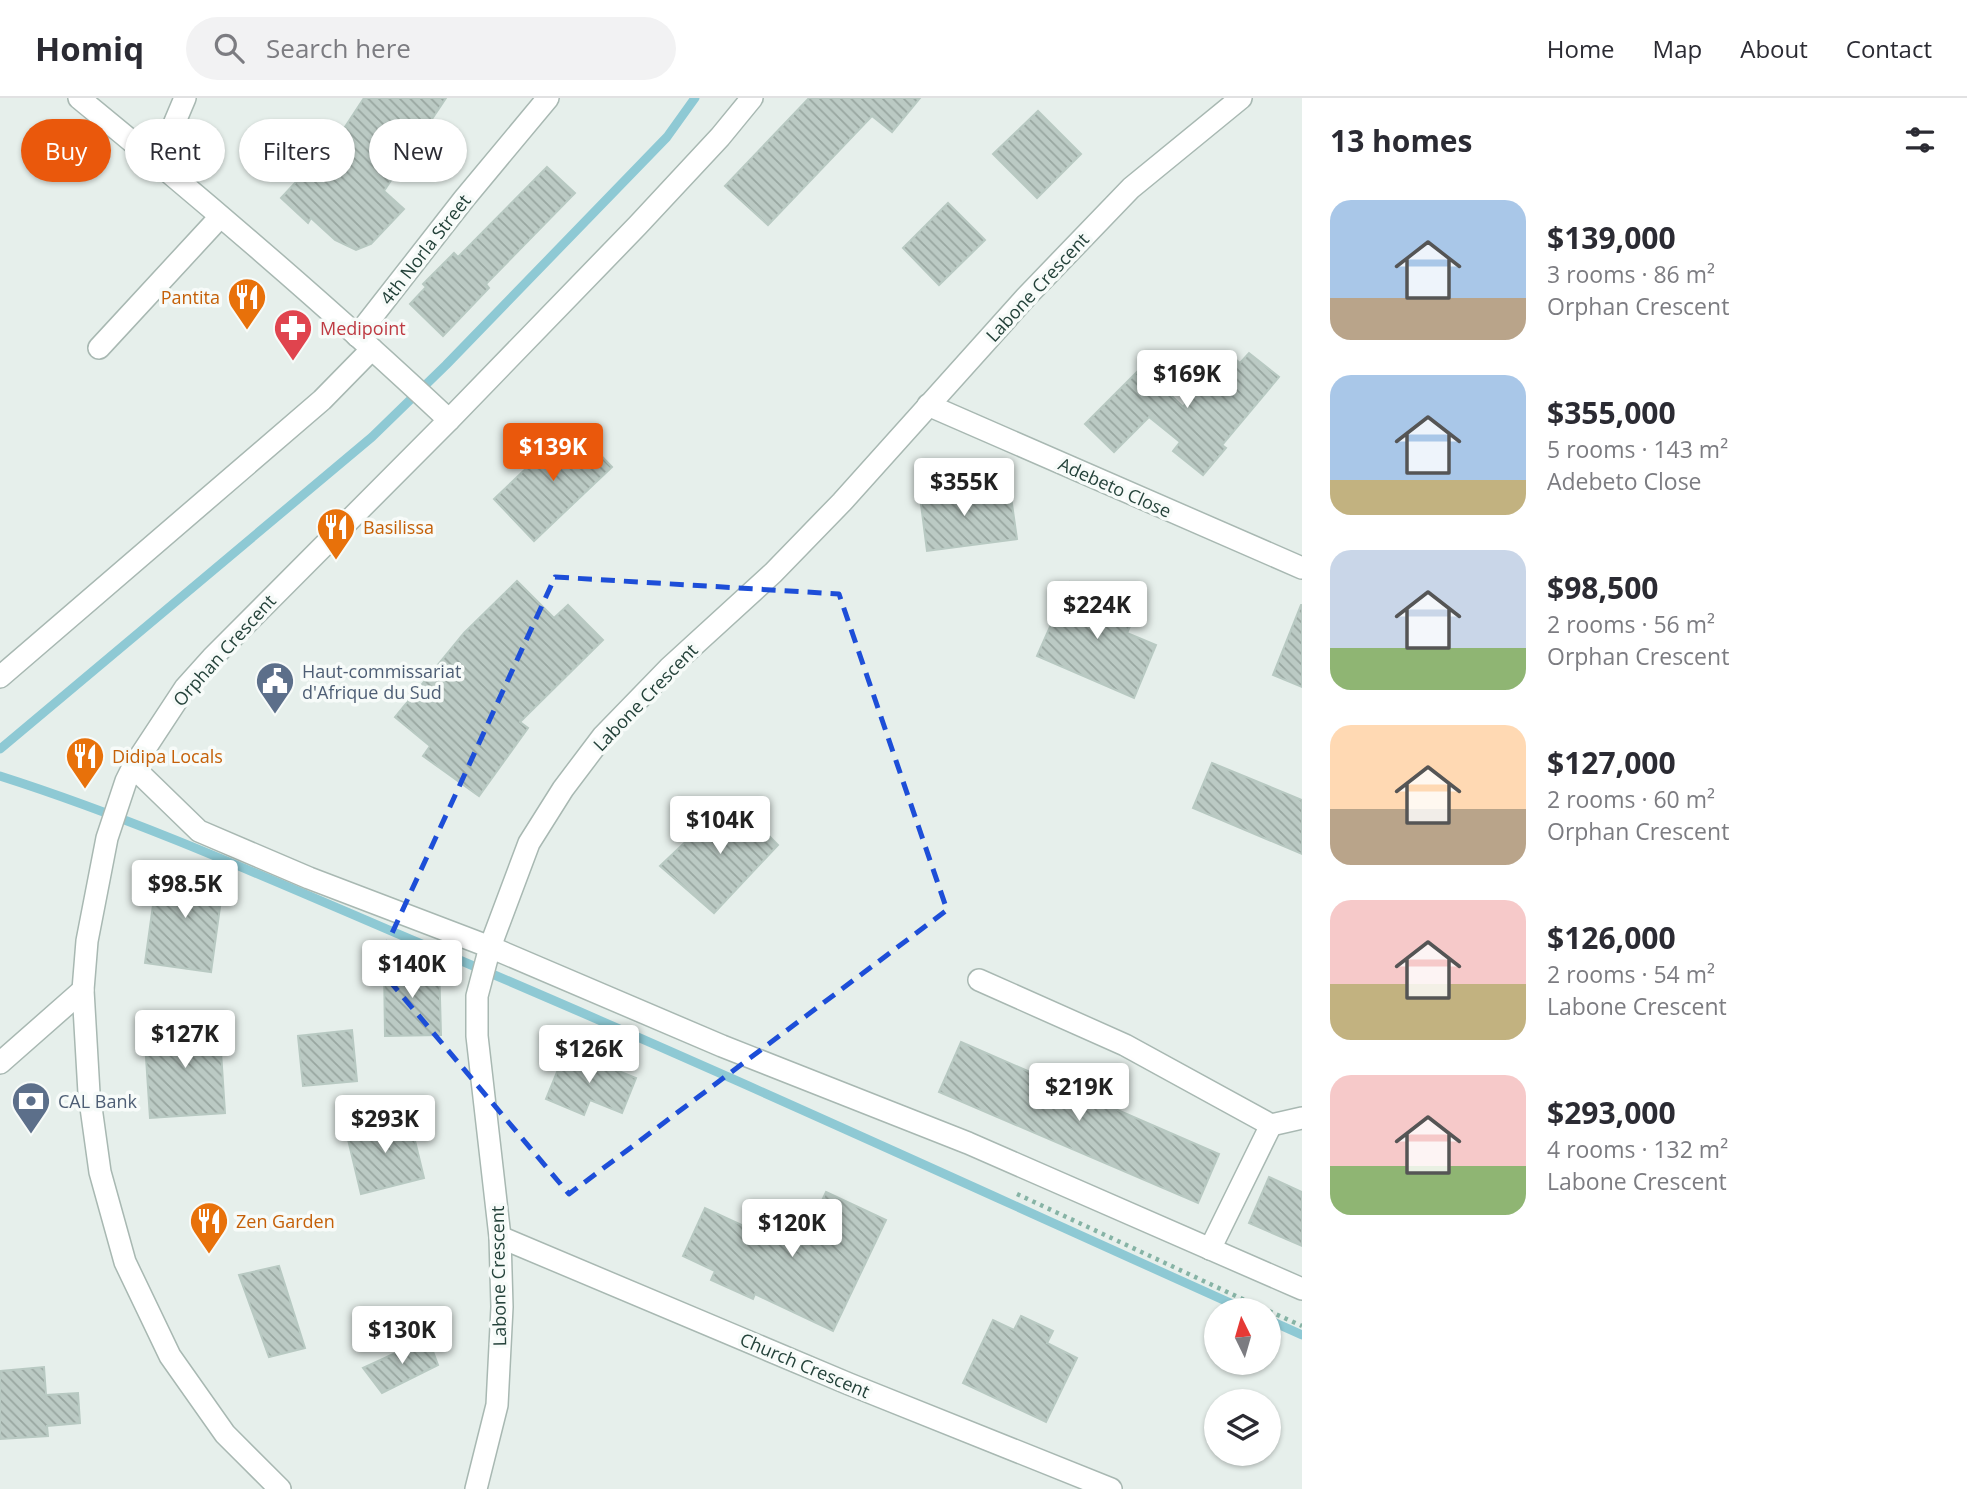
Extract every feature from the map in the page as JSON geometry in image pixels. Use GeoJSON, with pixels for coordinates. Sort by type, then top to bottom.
{"type":"FeatureCollection","features":[{"type":"Feature","properties":{"kind":"street"},"geometry":{"type":"LineString","coordinates":[[79,98],[125,135]]}},
{"type":"Feature","properties":{"kind":"street"},"geometry":{"type":"LineString","coordinates":[[176,119],[185,98]]}},
{"type":"Feature","properties":{"kind":"street","name":"4th Norla Street"},"geometry":{"type":"LineString","coordinates":[[0,677],[312,409],[365,342],[464,199],[548,98]]}},
{"type":"Feature","properties":{"kind":"street","name":"Orphan Crescent"},"geometry":{"type":"LineString","coordinates":[[280,1489],[225,1434],[170,1356],[125,1262],[100,1172],[89,1093],[83,990],[88,941],[107,838],[130,774],[185,688],[441,413],[638,225],[720,137],[752,98]]}},
{"type":"Feature","properties":{"kind":"street","name":"Labone Crescent"},"geometry":{"type":"LineString","coordinates":[[475,1489],[497,1405],[502,1307],[500,1237],[477,1036],[477,996],[490,947],[529,843],[563,789],[603,736],[669,668],[773,573],[842,502],[1026,297],[1131,188],[1241,98]]}},
{"type":"Feature","properties":{"kind":"street"},"geometry":{"type":"LineString","coordinates":[[181,182],[365,342],[441,413]]}},
{"type":"Feature","properties":{"kind":"street"},"geometry":{"type":"LineString","coordinates":[[99,348],[220,217]]}},
{"type":"Feature","properties":{"kind":"street","name":"Adebeto Close"},"geometry":{"type":"LineString","coordinates":[[928,405],[1302,568]]}},
{"type":"Feature","properties":{"kind":"street"},"geometry":{"type":"LineString","coordinates":[[130,774],[199,831],[309,878],[490,947],[722,1046],[968,1143],[1302,1289]]}},
{"type":"Feature","properties":{"kind":"street"},"geometry":{"type":"LineString","coordinates":[[979,980],[1125,1045],[1271,1125],[1302,1118]]}},
{"type":"Feature","properties":{"kind":"street"},"geometry":{"type":"LineString","coordinates":[[0,1063],[83,990]]}},
{"type":"Feature","properties":{"kind":"street"},"geometry":{"type":"LineString","coordinates":[[1210,1249],[1271,1125]]}},
{"type":"Feature","properties":{"kind":"street","name":"Church Crescent"},"geometry":{"type":"LineString","coordinates":[[500,1237],[849,1384],[1111,1489]]}},
{"type":"Feature","properties":{"kind":"path"},"geometry":{"type":"LineString","coordinates":[[1016,1194],[1240,1298]]}},
{"type":"Feature","properties":{"kind":"path"},"geometry":{"type":"LineString","coordinates":[[1281,1317],[1302,1326]]}},
{"type":"Feature","properties":{"kind":"highlighted area"},"geometry":{"type":"Polygon","coordinates":[[[555,577],[839,594],[947,910],[569,1194],[377,966],[555,577]]]}},
{"type":"Feature","properties":{"kind":"building"},"geometry":{"type":"Polygon","coordinates":[[[364,98],[446,98],[432,119],[369,119],[369,182],[390,182],[384,191],[404,209],[371,244],[356,250],[335,240],[311,218],[308,223],[281,198],[296,182],[355,182],[355,119],[350,119],[364,98]]]}},
{"type":"Feature","properties":{"kind":"building"},"geometry":{"type":"Polygon","coordinates":[[[809,98],[920,98],[892,132],[872,116],[768,225],[725,186],[809,98]]]}},
{"type":"Feature","properties":{"kind":"building"},"geometry":{"type":"Polygon","coordinates":[[[1038,111],[1081,154],[1037,198],[993,154],[1038,111]]]}},
{"type":"Feature","properties":{"kind":"building"},"geometry":{"type":"Polygon","coordinates":[[[547,167],[575,193],[486,284],[489,288],[443,336],[410,304],[426,287],[423,284],[454,253],[458,257],[547,167]]]}},
{"type":"Feature","properties":{"kind":"building"},"geometry":{"type":"Polygon","coordinates":[[[948,203],[985,240],[939,285],[903,248],[948,203]]]}},
{"type":"Feature","properties":{"kind":"building"},"geometry":{"type":"Polygon","coordinates":[[[1228,353],[1240,363],[1249,353],[1279,377],[1222,445],[1226,448],[1203,475],[1173,451],[1180,442],[1149,417],[1114,452],[1085,424],[1142,367],[1183,407],[1228,353]]]}},
{"type":"Feature","properties":{"kind":"building"},"geometry":{"type":"Polygon","coordinates":[[[572,425],[612,467],[534,541],[494,499],[572,425]]]}},
{"type":"Feature","properties":{"kind":"building"},"geometry":{"type":"Polygon","coordinates":[[[972,481],[974,503],[1011,497],[1017,539],[927,551],[919,489],[972,481]]]}},
{"type":"Feature","properties":{"kind":"building"},"geometry":{"type":"Polygon","coordinates":[[[517,581],[554,618],[568,605],[603,640],[520,722],[528,728],[479,796],[423,756],[430,746],[395,717],[464,633],[517,581]]]}},
{"type":"Feature","properties":{"kind":"building"},"geometry":{"type":"Polygon","coordinates":[[[1070,582],[1137,611],[1127,633],[1156,645],[1134,698],[1037,656],[1070,582]]]}},
{"type":"Feature","properties":{"kind":"building"},"geometry":{"type":"Polygon","coordinates":[[[1302,605],[1302,687],[1273,675],[1302,605]]]}},
{"type":"Feature","properties":{"kind":"building"},"geometry":{"type":"Polygon","coordinates":[[[1212,763],[1302,800],[1302,854],[1193,808],[1212,763]]]}},
{"type":"Feature","properties":{"kind":"building"},"geometry":{"type":"Polygon","coordinates":[[[732,798],[778,845],[714,913],[660,866],[732,798]]]}},
{"type":"Feature","properties":{"kind":"building"},"geometry":{"type":"Polygon","coordinates":[[[158,869],[224,878],[211,972],[145,963],[158,869]]]}},
{"type":"Feature","properties":{"kind":"building"},"geometry":{"type":"Polygon","coordinates":[[[439,963],[441,1035],[385,1036],[384,964],[439,963]]]}},
{"type":"Feature","properties":{"kind":"building"},"geometry":{"type":"Polygon","coordinates":[[[219,1021],[225,1113],[150,1118],[144,1027],[219,1021]]]}},
{"type":"Feature","properties":{"kind":"building"},"geometry":{"type":"Polygon","coordinates":[[[352,1030],[357,1081],[303,1086],[298,1036],[352,1030]]]}},
{"type":"Feature","properties":{"kind":"building"},"geometry":{"type":"Polygon","coordinates":[[[961,1042],[1219,1154],[1198,1203],[939,1092],[961,1042]]]}},
{"type":"Feature","properties":{"kind":"building"},"geometry":{"type":"Polygon","coordinates":[[[566,1050],[636,1078],[622,1113],[590,1100],[584,1115],[546,1099],[566,1050]]]}},
{"type":"Feature","properties":{"kind":"building"},"geometry":{"type":"Polygon","coordinates":[[[409,1116],[424,1178],[361,1194],[346,1131],[409,1116]]]}},
{"type":"Feature","properties":{"kind":"building"},"geometry":{"type":"Polygon","coordinates":[[[1269,1177],[1302,1192],[1302,1246],[1249,1223],[1269,1177]]]}},
{"type":"Feature","properties":{"kind":"building"},"geometry":{"type":"Polygon","coordinates":[[[826,1192],[886,1220],[833,1331],[755,1294],[753,1299],[711,1280],[715,1271],[683,1256],[705,1208],[798,1251],[826,1192]]]}},
{"type":"Feature","properties":{"kind":"building"},"geometry":{"type":"Polygon","coordinates":[[[279,1266],[305,1348],[269,1357],[239,1275],[279,1266]]]}},
{"type":"Feature","properties":{"kind":"building"},"geometry":{"type":"Polygon","coordinates":[[[1021,1316],[1053,1331],[1047,1343],[1077,1358],[1046,1422],[963,1383],[993,1320],[1014,1330],[1021,1316]]]}},
{"type":"Feature","properties":{"kind":"building"},"geometry":{"type":"Polygon","coordinates":[[[428,1338],[438,1365],[382,1393],[363,1368],[428,1338]]]}},
{"type":"Feature","properties":{"kind":"building"},"geometry":{"type":"Polygon","coordinates":[[[44,1367],[46,1395],[78,1393],[80,1423],[47,1426],[48,1436],[0,1439],[0,1371],[44,1367]]]}},
{"type":"Feature","properties":{"kind":"waterway"},"geometry":{"type":"LineString","coordinates":[[0,749],[372,437],[446,365],[667,137],[695,98]]}},
{"type":"Feature","properties":{"kind":"waterway"},"geometry":{"type":"LineString","coordinates":[[0,776],[105,812],[259,874],[622,1030],[1219,1298]]}},
{"type":"Feature","properties":{"kind":"waterway"},"geometry":{"type":"LineString","coordinates":[[1281,1325],[1302,1335]]}},
{"type":"Feature","properties":{"kind":"place","name":"Pantita"},"geometry":{"type":"Point","coordinates":[247,331]}},
{"type":"Feature","properties":{"kind":"place","name":"Medipoint"},"geometry":{"type":"Point","coordinates":[293,362]}},
{"type":"Feature","properties":{"kind":"place","name":"Basilissa"},"geometry":{"type":"Point","coordinates":[336,561]}},
{"type":"Feature","properties":{"kind":"place","name":"Haut-commissariat d'Afrique du Sud"},"geometry":{"type":"Point","coordinates":[275,715]}},
{"type":"Feature","properties":{"kind":"place","name":"Didipa Locals"},"geometry":{"type":"Point","coordinates":[85,790]}},
{"type":"Feature","properties":{"kind":"place","name":"CAL Bank"},"geometry":{"type":"Point","coordinates":[31,1135]}},
{"type":"Feature","properties":{"kind":"place","name":"Zen Garden"},"geometry":{"type":"Point","coordinates":[209,1255]}}]}
